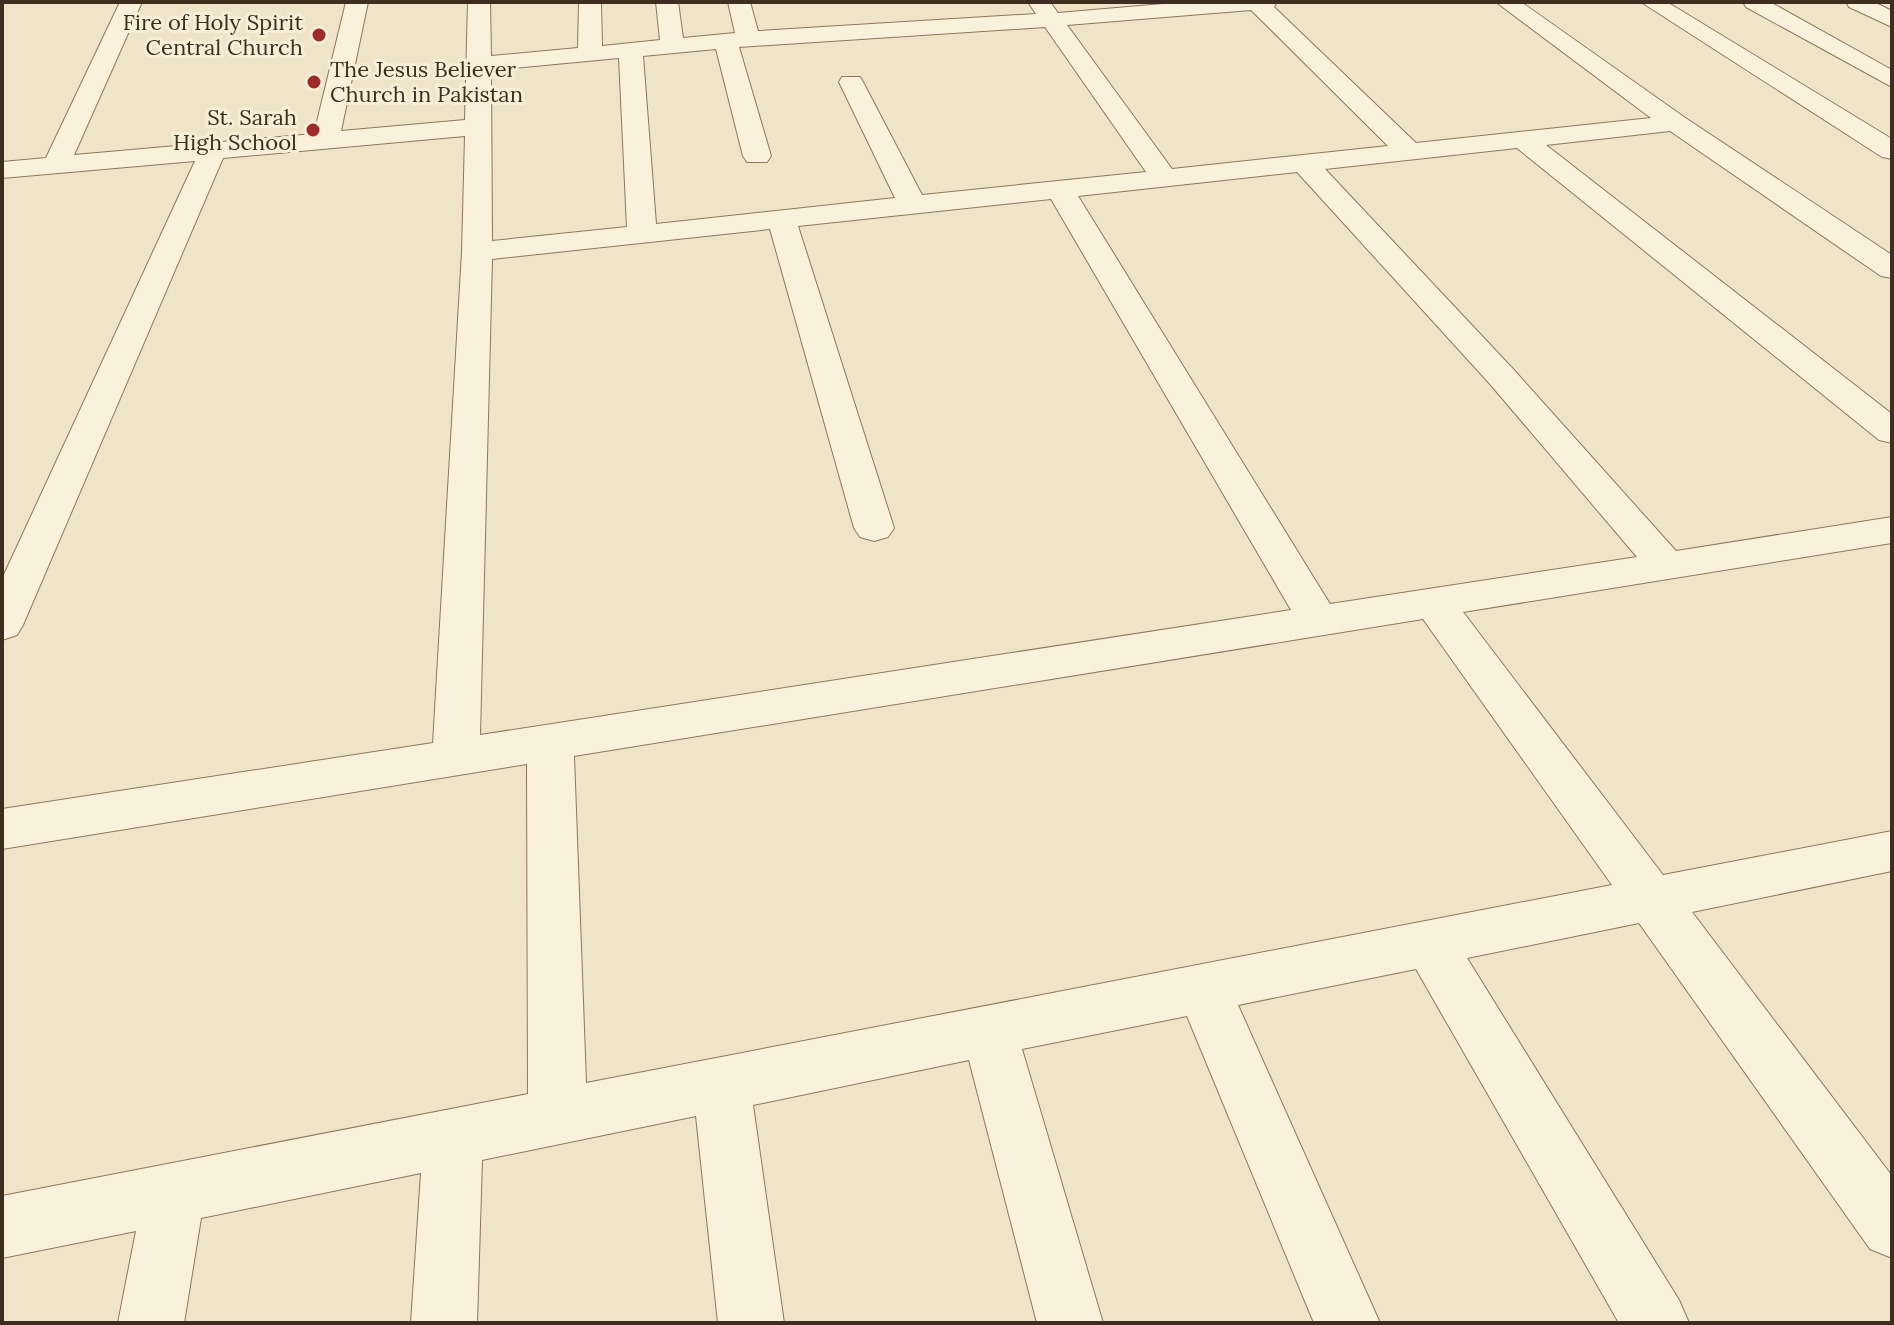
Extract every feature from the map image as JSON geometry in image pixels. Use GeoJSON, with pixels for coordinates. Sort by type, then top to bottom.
{"type":"FeatureCollection","features":[{"type":"Feature","properties":{"kind":"street"},"geometry":{"type":"LineString","coordinates":[[56,165],[131,2]]}},
{"type":"Feature","properties":{"kind":"street"},"geometry":{"type":"LineString","coordinates":[[326,141],[357,2]]}},
{"type":"Feature","properties":{"kind":"street"},"geometry":{"type":"LineString","coordinates":[[456,757],[477,252],[479,2]]}},
{"type":"Feature","properties":{"kind":"street"},"geometry":{"type":"LineString","coordinates":[[590,2],[590,54]]}},
{"type":"Feature","properties":{"kind":"street"},"geometry":{"type":"LineString","coordinates":[[667,2],[672,46]]}},
{"type":"Feature","properties":{"kind":"street"},"geometry":{"type":"LineString","coordinates":[[739,2],[737,40],[757,156]]}},
{"type":"Feature","properties":{"kind":"street"},"geometry":{"type":"LineString","coordinates":[[884,2],[894,29]]}},
{"type":"Feature","properties":{"kind":"street"},"geometry":{"type":"LineString","coordinates":[[958,2],[969,24]]}},
{"type":"Feature","properties":{"kind":"street"},"geometry":{"type":"LineString","coordinates":[[1257,2],[1409,151]]}},
{"type":"Feature","properties":{"kind":"street"},"geometry":{"type":"LineString","coordinates":[[480,64],[737,40],[817,23],[894,29],[969,24],[1045,11],[1266,2]]}},
{"type":"Feature","properties":{"kind":"street"},"geometry":{"type":"LineString","coordinates":[[1507,2],[1675,123],[1892,269]]}},
{"type":"Feature","properties":{"kind":"street"},"geometry":{"type":"LineString","coordinates":[[1652,2],[1892,151]]}},
{"type":"Feature","properties":{"kind":"street"},"geometry":{"type":"LineString","coordinates":[[1754,2],[1892,80]]}},
{"type":"Feature","properties":{"kind":"street"},"geometry":{"type":"LineString","coordinates":[[1857,2],[1892,20]]}},
{"type":"Feature","properties":{"kind":"street"},"geometry":{"type":"LineString","coordinates":[[1045,11],[1165,178]]}},
{"type":"Feature","properties":{"kind":"street"},"geometry":{"type":"LineString","coordinates":[[631,50],[642,233]]}},
{"type":"Feature","properties":{"kind":"street"},"geometry":{"type":"LineString","coordinates":[[851,82],[912,203]]}},
{"type":"Feature","properties":{"kind":"street"},"geometry":{"type":"LineString","coordinates":[[477,252],[1675,123]]}},
{"type":"Feature","properties":{"kind":"street"},"geometry":{"type":"LineString","coordinates":[[2,170],[479,127]]}},
{"type":"Feature","properties":{"kind":"street"},"geometry":{"type":"LineString","coordinates":[[1522,139],[1892,432]]}},
{"type":"Feature","properties":{"kind":"street"},"geometry":{"type":"LineString","coordinates":[[2,625],[213,151]]}},
{"type":"Feature","properties":{"kind":"street"},"geometry":{"type":"LineString","coordinates":[[1303,162],[1502,377],[1667,566]]}},
{"type":"Feature","properties":{"kind":"street"},"geometry":{"type":"LineString","coordinates":[[1059,188],[1319,621]]}},
{"type":"Feature","properties":{"kind":"street"},"geometry":{"type":"LineString","coordinates":[[781,218],[874,528]]}},
{"type":"Feature","properties":{"kind":"street"},"geometry":{"type":"LineString","coordinates":[[2,829],[1892,530]]}},
{"type":"Feature","properties":{"kind":"street"},"geometry":{"type":"LineString","coordinates":[[1434,603],[1892,1227]]}},
{"type":"Feature","properties":{"kind":"street"},"geometry":{"type":"LineString","coordinates":[[550,742],[558,1117]]}},
{"type":"Feature","properties":{"kind":"street"},"geometry":{"type":"LineString","coordinates":[[2,1227],[1649,899],[1889,856]]}},
{"type":"Feature","properties":{"kind":"street"},"geometry":{"type":"LineString","coordinates":[[1429,943],[1656,1323]]}},
{"type":"Feature","properties":{"kind":"street"},"geometry":{"type":"LineString","coordinates":[[1203,988],[1347,1323]]}},
{"type":"Feature","properties":{"kind":"street"},"geometry":{"type":"LineString","coordinates":[[989,1031],[1070,1323]]}},
{"type":"Feature","properties":{"kind":"street"},"geometry":{"type":"LineString","coordinates":[[721,1084],[751,1323]]}},
{"type":"Feature","properties":{"kind":"street"},"geometry":{"type":"LineString","coordinates":[[444,1323],[453,1138]]}},
{"type":"Feature","properties":{"kind":"street"},"geometry":{"type":"LineString","coordinates":[[151,1323],[174,1193]]}},
{"type":"Feature","properties":{"kind":"place","name":"Fire of Holy Spirit Central Church"},"geometry":{"type":"Point","coordinates":[319,35]}},
{"type":"Feature","properties":{"kind":"place","name":"The Jesus Believer Church in Pakistan"},"geometry":{"type":"Point","coordinates":[314,82]}},
{"type":"Feature","properties":{"kind":"place","name":"St. Sarah High School"},"geometry":{"type":"Point","coordinates":[313,130]}}]}
